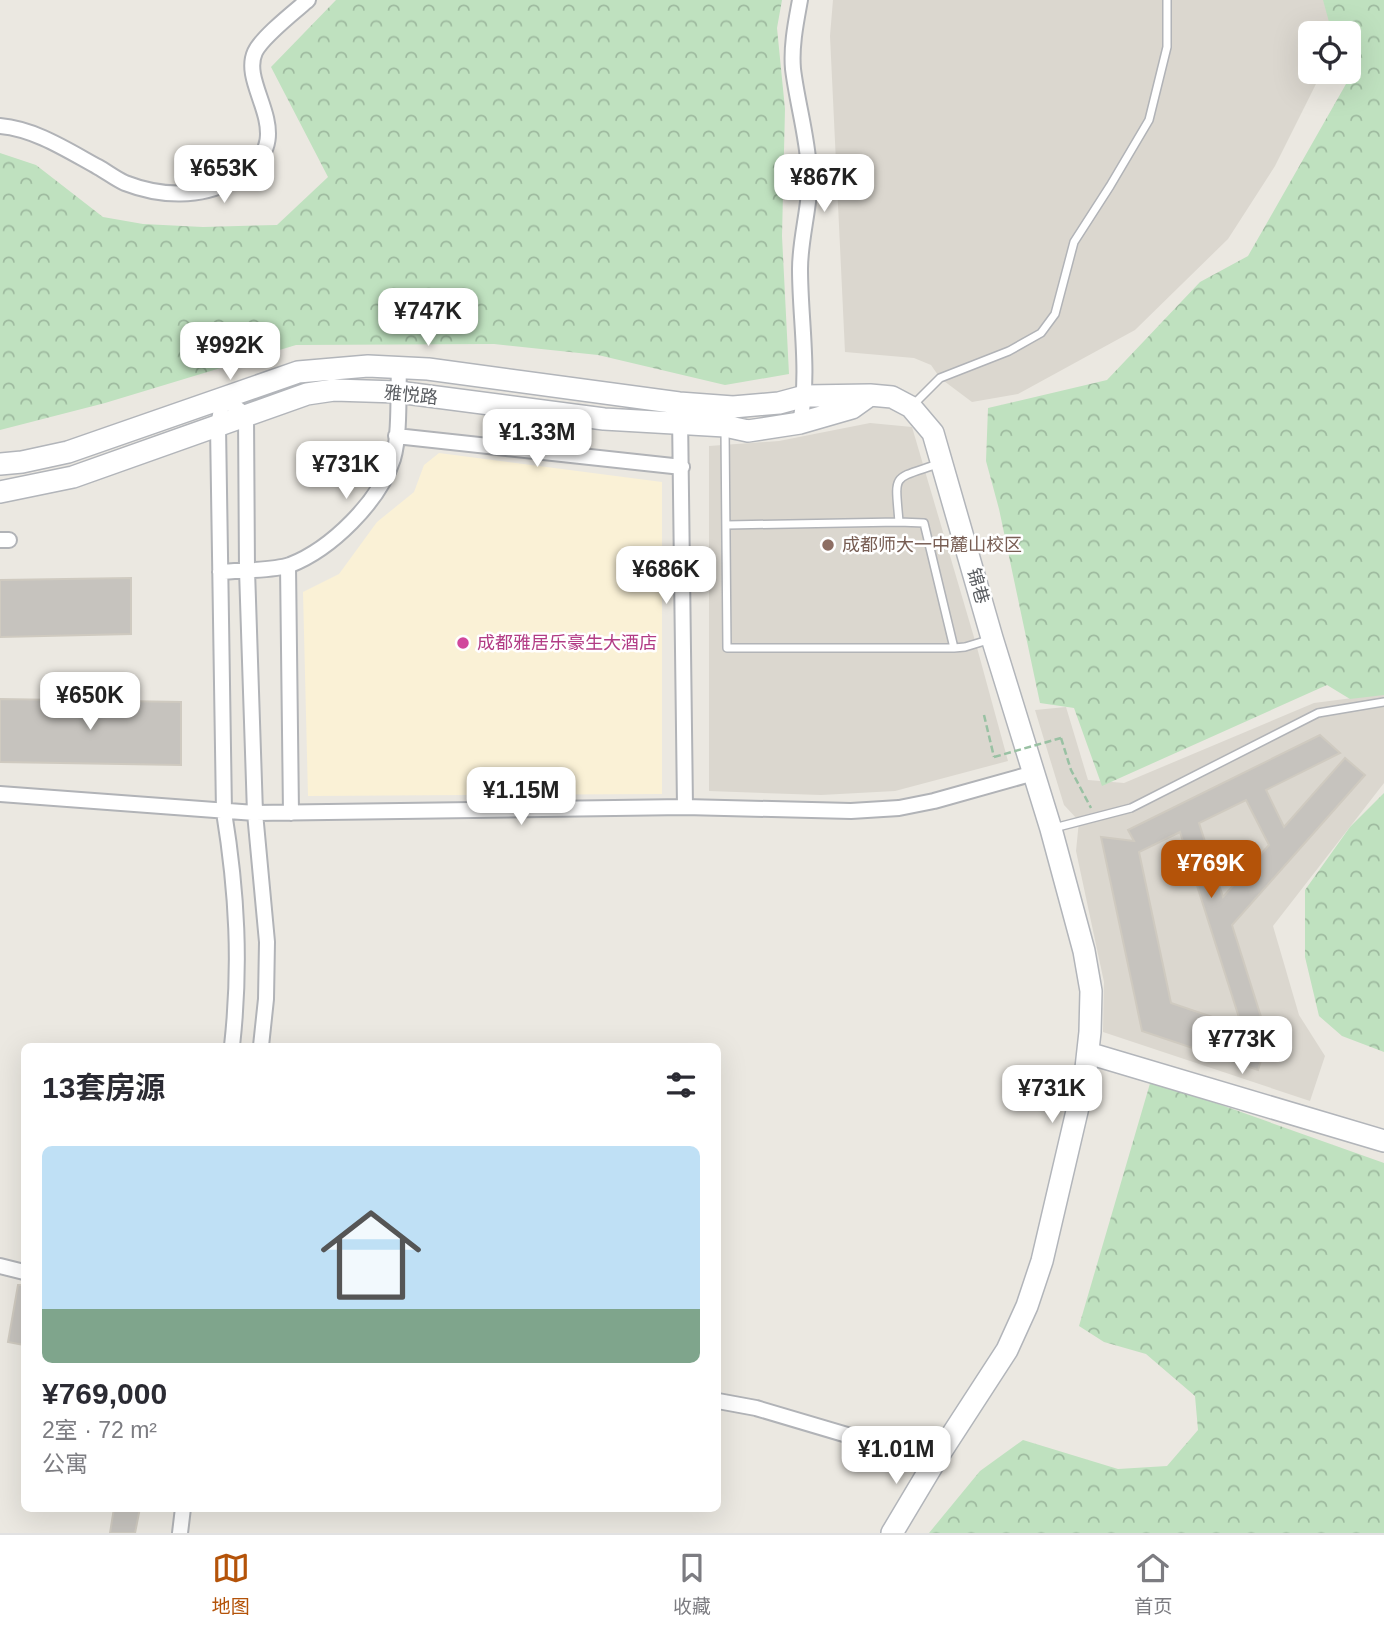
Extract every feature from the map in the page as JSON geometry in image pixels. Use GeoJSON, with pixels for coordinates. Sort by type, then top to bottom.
{"type":"FeatureCollection","features":[{"type":"Feature","properties":{"kind":"street"},"geometry":{"type":"LineString","coordinates":[[0,126],[12,127],[45,138],[125,183],[156,191],[191,194],[218,188],[250,169],[260,158],[265,145],[267,115],[254,75],[255,52],[308,0]]}},
{"type":"Feature","properties":{"kind":"street"},"geometry":{"type":"LineString","coordinates":[[800,0],[794,32],[793,67],[810,179],[809,201],[800,240],[806,396],[800,423]]}},
{"type":"Feature","properties":{"kind":"street"},"geometry":{"type":"LineString","coordinates":[[0,464],[68,452],[298,372],[368,366],[428,369],[680,413],[779,402],[806,396],[892,397],[911,407]]}},
{"type":"Feature","properties":{"kind":"street"},"geometry":{"type":"LineString","coordinates":[[220,572],[288,566],[321,549],[346,528],[368,502],[393,458],[399,367]]}},
{"type":"Feature","properties":{"kind":"street","name":"雅悦路"},"geometry":{"type":"LineString","coordinates":[[0,492],[73,477],[307,394],[334,390],[398,393],[604,419],[680,413],[748,431],[800,423],[852,408],[870,395]]}},
{"type":"Feature","properties":{"kind":"street"},"geometry":{"type":"LineString","coordinates":[[223,398],[246,415],[247,570],[255,813],[267,942],[261,1043]]}},
{"type":"Feature","properties":{"kind":"street"},"geometry":{"type":"LineString","coordinates":[[223,398],[218,426],[224,812],[234,874],[239,940],[232,1043]]}},
{"type":"Feature","properties":{"kind":"street","name":"锦巷"},"geometry":{"type":"LineString","coordinates":[[892,1533],[1007,1350],[1027,1306],[1042,1261],[1085,1077],[1091,991],[1084,951],[1051,828],[992,638],[933,433],[911,407]]}},
{"type":"Feature","properties":{"kind":"street"},"geometry":{"type":"LineString","coordinates":[[680,413],[685,807]]}},
{"type":"Feature","properties":{"kind":"street"},"geometry":{"type":"LineString","coordinates":[[396,436],[682,467]]}},
{"type":"Feature","properties":{"kind":"street"},"geometry":{"type":"LineString","coordinates":[[288,566],[291,813]]}},
{"type":"Feature","properties":{"kind":"street"},"geometry":{"type":"LineString","coordinates":[[0,794],[255,813],[685,807],[851,811],[899,808],[934,801],[1034,772]]}},
{"type":"Feature","properties":{"kind":"street"},"geometry":{"type":"LineString","coordinates":[[1088,1053],[1384,1141]]}},
{"type":"Feature","properties":{"kind":"street"},"geometry":{"type":"LineString","coordinates":[[0,1266],[21,1271]]}},
{"type":"Feature","properties":{"kind":"street"},"geometry":{"type":"LineString","coordinates":[[721,1402],[756,1408],[935,1461]]}},
{"type":"Feature","properties":{"kind":"street"},"geometry":{"type":"LineString","coordinates":[[180,1533],[183,1512]]}},
{"type":"Feature","properties":{"kind":"lane"},"geometry":{"type":"LineString","coordinates":[[911,407],[940,378],[1009,351],[1041,334],[1055,314],[1074,242],[1111,186],[1149,120],[1167,47],[1167,0]]}},
{"type":"Feature","properties":{"kind":"lane"},"geometry":{"type":"LineString","coordinates":[[725,426],[727,648],[954,648],[992,638]]}},
{"type":"Feature","properties":{"kind":"lane"},"geometry":{"type":"LineString","coordinates":[[899,523],[896,483],[901,477],[942,463]]}},
{"type":"Feature","properties":{"kind":"lane"},"geometry":{"type":"LineString","coordinates":[[727,525],[924,523],[954,648]]}},
{"type":"Feature","properties":{"kind":"lane"},"geometry":{"type":"LineString","coordinates":[[1051,828],[1131,808],[1318,713],[1384,702]]}},
{"type":"Feature","properties":{"kind":"path"},"geometry":{"type":"LineString","coordinates":[[984,715],[994,757],[1061,738],[1072,770],[1096,817]]}},
{"type":"Feature","properties":{"kind":"shaded area"},"geometry":{"type":"Polygon","coordinates":[[[833,0],[1338,0],[1335,21],[1298,21],[1298,84],[1316,84],[1275,166],[1228,239],[1135,330],[1018,394],[972,402],[940,378],[931,365],[914,358],[845,352],[830,36],[833,0]]]}},
{"type":"Feature","properties":{"kind":"shaded area","name":"成都师大一中麓山校区"},"geometry":{"type":"Polygon","coordinates":[[[870,423],[912,427],[1008,761],[895,791],[821,795],[709,791],[709,446],[779,441],[870,423]]]}},
{"type":"Feature","properties":{"kind":"shaded area"},"geometry":{"type":"Polygon","coordinates":[[[439,453],[662,482],[662,794],[308,796],[303,592],[339,574],[377,522],[414,492],[424,465],[439,453]]]}},
{"type":"Feature","properties":{"kind":"shaded area"},"geometry":{"type":"Polygon","coordinates":[[[1384,694],[1384,783],[1273,926],[1299,1015],[1325,1056],[1310,1101],[1103,1032],[1104,982],[1076,851],[1079,821],[1064,805],[1035,710],[1066,707],[1088,780],[1124,783],[1314,703],[1384,694]]]}},
{"type":"Feature","properties":{"kind":"green space"},"geometry":{"type":"Polygon","coordinates":[[[336,0],[782,0],[777,28],[785,109],[782,236],[789,374],[725,385],[598,355],[494,344],[296,345],[105,403],[0,430],[0,153],[36,165],[103,217],[143,224],[203,227],[277,225],[328,177],[271,67],[336,0]]]}},
{"type":"Feature","properties":{"kind":"green space"},"geometry":{"type":"Polygon","coordinates":[[[1323,0],[1384,0],[1384,695],[1350,699],[1327,685],[1102,786],[1074,708],[1040,703],[999,509],[986,461],[988,408],[1107,380],[1200,282],[1248,256],[1346,84],[1361,84],[1361,21],[1329,21],[1323,0]]]}},
{"type":"Feature","properties":{"kind":"green space"},"geometry":{"type":"Polygon","coordinates":[[[1384,793],[1384,1052],[1342,1036],[1319,1016],[1305,957],[1305,890],[1350,827],[1384,793]]]}},
{"type":"Feature","properties":{"kind":"green space"},"geometry":{"type":"Polygon","coordinates":[[[1151,1080],[1384,1163],[1384,1533],[929,1533],[980,1471],[1023,1440],[1118,1469],[1167,1466],[1198,1430],[1195,1396],[1146,1354],[1104,1342],[1079,1326],[1151,1080]]]}},
{"type":"Feature","properties":{"kind":"building"},"geometry":{"type":"Polygon","coordinates":[[[131,578],[131,634],[0,637],[0,580],[131,578]]]}},
{"type":"Feature","properties":{"kind":"building"},"geometry":{"type":"Polygon","coordinates":[[[0,699],[181,702],[181,765],[0,762],[0,699]]]}},
{"type":"Feature","properties":{"kind":"building"},"geometry":{"type":"Polygon","coordinates":[[[1320,735],[1340,753],[1266,790],[1284,827],[1345,758],[1365,775],[1232,925],[1268,1039],[1258,1070],[1142,1031],[1101,837],[1134,841],[1128,830],[1320,735]],[[1246,800],[1199,823],[1223,897],[1269,845],[1246,800]],[[1180,832],[1139,852],[1171,1003],[1242,1027],[1200,895],[1180,832]]]}},
{"type":"Feature","properties":{"kind":"building"},"geometry":{"type":"Polygon","coordinates":[[[18,1285],[21,1285],[21,1344],[8,1342],[18,1285]]]}},
{"type":"Feature","properties":{"kind":"building"},"geometry":{"type":"Polygon","coordinates":[[[113,1512],[139,1512],[135,1533],[110,1533],[113,1512]]]}},
{"type":"Feature","properties":{"kind":"place","name":"成都师大一中麓山校区"},"geometry":{"type":"Point","coordinates":[828,545]}},
{"type":"Feature","properties":{"kind":"place","name":"成都雅居乐豪生大酒店"},"geometry":{"type":"Point","coordinates":[463,643]}}]}
